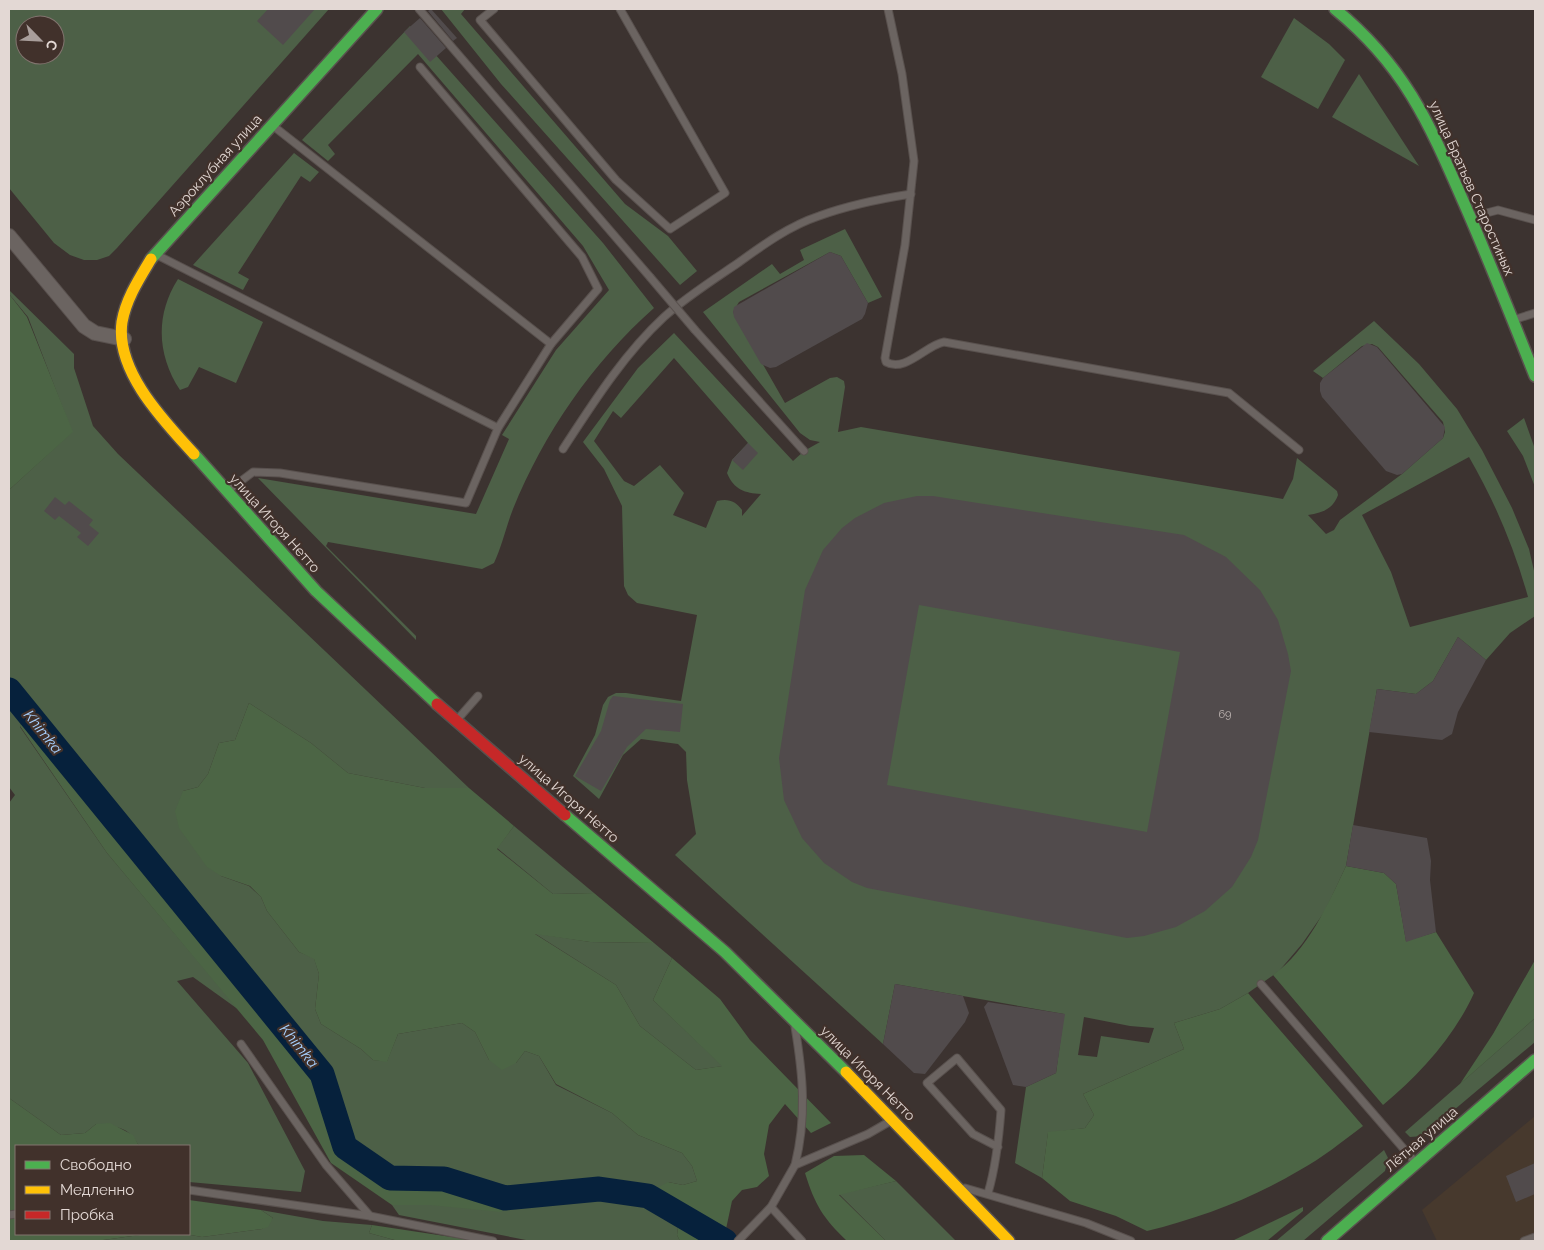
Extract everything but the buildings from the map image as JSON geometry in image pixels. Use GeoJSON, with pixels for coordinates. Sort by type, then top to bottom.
{"type":"FeatureCollection","features":[{"type":"Feature","properties":{"kind":"street","name":"Аэроклубная улица"},"geometry":{"type":"LineString","coordinates":[[126,363],[122,322],[134,286],[154,254],[377,9]]}},
{"type":"Feature","properties":{"kind":"street","name":"улица Братьев Старостиных"},"geometry":{"type":"LineString","coordinates":[[1335,9],[1383,52],[1407,84],[1425,113],[1471,217],[1535,376]]}},
{"type":"Feature","properties":{"kind":"street"},"geometry":{"type":"LineString","coordinates":[[9,236],[84,326],[94,333],[124,339]]}},
{"type":"Feature","properties":{"kind":"street","name":"улица Игоря Нетто"},"geometry":{"type":"LineString","coordinates":[[126,363],[157,414],[316,591],[456,721],[725,952],[894,1120],[1009,1241]]}},
{"type":"Feature","properties":{"kind":"street","name":"Лётная улица"},"geometry":{"type":"LineString","coordinates":[[1326,1241],[1533,1066]]}},
{"type":"Feature","properties":{"kind":"lane"},"geometry":{"type":"LineString","coordinates":[[419,9],[695,330],[804,451]]}},
{"type":"Feature","properties":{"kind":"lane"},"geometry":{"type":"LineString","coordinates":[[494,9],[480,20],[616,180],[670,229],[725,193],[620,9]]}},
{"type":"Feature","properties":{"kind":"lane"},"geometry":{"type":"LineString","coordinates":[[888,9],[913,145],[911,194],[905,245],[885,358],[886,362],[905,363],[935,344],[944,342],[1229,393],[1299,450]]}},
{"type":"Feature","properties":{"kind":"lane"},"geometry":{"type":"LineString","coordinates":[[227,492],[253,472],[280,472],[466,503],[498,428],[551,344],[598,289],[582,257],[420,67]]}},
{"type":"Feature","properties":{"kind":"lane"},"geometry":{"type":"LineString","coordinates":[[272,124],[551,344]]}},
{"type":"Feature","properties":{"kind":"lane"},"geometry":{"type":"LineString","coordinates":[[563,449],[589,408],[632,353],[665,316],[771,240],[817,216],[862,202],[911,194]]}},
{"type":"Feature","properties":{"kind":"lane"},"geometry":{"type":"LineString","coordinates":[[1471,217],[1498,210],[1535,220]]}},
{"type":"Feature","properties":{"kind":"lane"},"geometry":{"type":"LineString","coordinates":[[154,254],[498,428]]}},
{"type":"Feature","properties":{"kind":"lane"},"geometry":{"type":"LineString","coordinates":[[1513,320],[1535,313]]}},
{"type":"Feature","properties":{"kind":"lane"},"geometry":{"type":"LineString","coordinates":[[456,721],[478,696]]}},
{"type":"Feature","properties":{"kind":"lane"},"geometry":{"type":"LineString","coordinates":[[1261,984],[1416,1164]]}},
{"type":"Feature","properties":{"kind":"lane"},"geometry":{"type":"LineString","coordinates":[[738,1241],[771,1207],[795,1165],[802,1134],[802,1067],[794,1020]]}},
{"type":"Feature","properties":{"kind":"lane"},"geometry":{"type":"LineString","coordinates":[[241,1044],[326,1166],[370,1216]]}},
{"type":"Feature","properties":{"kind":"lane"},"geometry":{"type":"LineString","coordinates":[[988,1193],[998,1147],[1002,1110],[957,1058],[927,1083],[973,1134],[998,1147]]}},
{"type":"Feature","properties":{"kind":"lane"},"geometry":{"type":"LineString","coordinates":[[795,1165],[894,1120]]}},
{"type":"Feature","properties":{"kind":"lane"},"geometry":{"type":"LineString","coordinates":[[957,1186],[988,1193],[1086,1223],[1131,1241]]}},
{"type":"Feature","properties":{"kind":"lane"},"geometry":{"type":"LineString","coordinates":[[190,1190],[370,1216],[493,1241]]}},
{"type":"Feature","properties":{"kind":"lane"},"geometry":{"type":"LineString","coordinates":[[771,1207],[802,1241]]}},
{"type":"Feature","properties":{"kind":"lane"},"geometry":{"type":"LineString","coordinates":[[1524,1241],[1535,1237]]}},
{"type":"Feature","properties":{"kind":"shaded area"},"geometry":{"type":"Polygon","coordinates":[[[1535,1116],[1535,1241],[1437,1241],[1422,1210],[1535,1116]]]}},
{"type":"Feature","properties":{"kind":"green space"},"geometry":{"type":"Polygon","coordinates":[[[9,9],[329,9],[109,256],[97,260],[84,260],[70,255],[54,243],[9,188],[9,9]]]}},
{"type":"Feature","properties":{"kind":"green space"},"geometry":{"type":"Polygon","coordinates":[[[441,9],[465,9],[461,14],[625,204],[668,236],[697,271],[680,285],[501,84],[441,9]]]}},
{"type":"Feature","properties":{"kind":"green space"},"geometry":{"type":"Polygon","coordinates":[[[1294,18],[1329,44],[1345,60],[1318,109],[1261,77],[1294,18]]]}},
{"type":"Feature","properties":{"kind":"green space"},"geometry":{"type":"Polygon","coordinates":[[[410,26],[603,243],[654,308],[631,329],[590,376],[555,427],[525,481],[494,563],[482,569],[328,542],[326,546],[416,636],[416,640],[258,478],[476,514],[509,439],[502,435],[556,350],[609,290],[583,246],[418,54],[328,145],[335,154],[328,161],[302,140],[410,26]]]}},
{"type":"Feature","properties":{"kind":"green space"},"geometry":{"type":"Polygon","coordinates":[[[1359,74],[1419,166],[1332,117],[1359,74]]]}},
{"type":"Feature","properties":{"kind":"green space"},"geometry":{"type":"Polygon","coordinates":[[[294,153],[319,172],[310,182],[301,176],[238,273],[249,279],[243,290],[193,265],[294,153]]]}},
{"type":"Feature","properties":{"kind":"green space"},"geometry":{"type":"Polygon","coordinates":[[[845,229],[882,297],[868,303],[841,256],[830,252],[739,302],[733,312],[785,403],[830,378],[837,377],[844,381],[845,387],[838,432],[861,427],[1283,499],[1293,479],[1297,458],[1337,491],[1336,500],[1330,507],[1318,513],[1308,515],[1326,534],[1334,530],[1340,520],[1402,474],[1443,438],[1445,432],[1443,422],[1378,347],[1372,344],[1362,346],[1323,378],[1313,371],[1374,321],[1419,364],[1457,409],[1482,450],[1512,508],[1529,549],[1535,575],[1535,616],[1510,633],[1486,660],[1458,637],[1433,681],[1416,694],[1377,689],[1346,866],[1325,911],[1302,944],[1279,971],[1248,993],[1220,1009],[1174,1023],[1184,1049],[1083,1094],[1094,1115],[1085,1128],[1048,1133],[1042,1178],[1015,1163],[1026,1087],[1056,1073],[1064,1014],[895,984],[883,1044],[675,855],[696,834],[687,780],[686,752],[678,744],[641,739],[623,755],[599,799],[573,776],[595,735],[603,705],[608,697],[616,693],[626,693],[681,701],[697,615],[637,603],[628,595],[624,586],[622,506],[604,469],[583,442],[638,368],[674,333],[793,461],[804,451],[820,442],[810,440],[800,433],[703,312],[772,264],[780,274],[804,260],[800,250],[845,229]],[[674,358],[621,418],[613,411],[594,441],[624,481],[634,486],[660,465],[684,493],[673,515],[706,528],[717,501],[728,500],[734,502],[742,510],[742,516],[761,494],[750,493],[741,489],[730,479],[727,473],[732,460],[748,443],[674,358]],[[1469,457],[1362,515],[1391,572],[1410,627],[1528,597],[1517,560],[1503,525],[1469,457]],[[1084,1017],[1078,1055],[1097,1057],[1101,1036],[1149,1043],[1154,1028],[1130,1026],[1084,1017]]]}},
{"type":"Feature","properties":{"kind":"green space"},"geometry":{"type":"Polygon","coordinates":[[[178,279],[263,322],[236,383],[199,367],[188,387],[180,390],[172,377],[163,349],[162,321],[165,307],[178,279]]]}},
{"type":"Feature","properties":{"kind":"green space"},"geometry":{"type":"Polygon","coordinates":[[[9,290],[74,354],[74,368],[93,426],[118,454],[469,788],[425,788],[348,773],[311,743],[249,703],[235,740],[219,743],[208,774],[198,787],[183,791],[221,876],[249,886],[261,897],[267,911],[299,952],[314,958],[319,974],[315,1009],[321,1024],[361,1049],[373,1060],[387,1061],[398,1034],[462,1023],[475,1032],[489,1060],[516,1063],[525,1051],[539,1056],[556,1085],[612,1113],[638,1135],[682,1153],[692,1166],[697,1181],[683,1185],[668,1182],[681,1205],[677,1235],[680,1241],[531,1241],[399,1215],[392,1205],[430,1205],[505,1198],[444,1179],[390,1178],[345,1147],[322,1074],[23,705],[20,727],[107,853],[239,1010],[193,977],[177,981],[248,1063],[305,1171],[301,1192],[190,1182],[190,1145],[138,1145],[131,1135],[122,1129],[96,1124],[85,1133],[61,1135],[9,1098],[9,803],[15,795],[9,787],[9,490],[72,432],[28,317],[9,294],[9,290]]]}},
{"type":"Feature","properties":{"kind":"green space"},"geometry":{"type":"Polygon","coordinates":[[[9,294],[27,317],[73,432],[9,490],[9,294]]]}},
{"type":"Feature","properties":{"kind":"green space"},"geometry":{"type":"Polygon","coordinates":[[[1524,418],[1535,449],[1535,487],[1523,456],[1507,431],[1524,418]]]}},
{"type":"Feature","properties":{"kind":"green space"},"geometry":{"type":"Polygon","coordinates":[[[249,703],[311,743],[348,773],[425,788],[469,788],[514,826],[497,849],[553,894],[594,893],[654,943],[590,942],[535,934],[616,985],[640,1026],[696,1070],[722,1066],[653,1000],[672,958],[720,999],[750,1040],[831,1123],[811,1133],[785,1104],[769,1125],[764,1154],[769,1176],[757,1187],[742,1190],[732,1201],[726,1229],[717,1241],[680,1241],[677,1235],[681,1205],[654,1190],[668,1182],[683,1185],[697,1181],[692,1166],[682,1153],[638,1135],[612,1113],[556,1084],[539,1056],[525,1051],[516,1063],[502,1070],[489,1060],[475,1032],[462,1023],[398,1034],[387,1062],[373,1060],[361,1049],[321,1024],[315,1009],[319,974],[314,959],[299,952],[267,911],[261,897],[250,886],[221,876],[207,867],[179,828],[175,811],[183,791],[198,787],[208,774],[219,743],[235,740],[249,703]]]}},
{"type":"Feature","properties":{"kind":"green space"},"geometry":{"type":"Polygon","coordinates":[[[23,705],[322,1074],[345,1147],[390,1178],[444,1179],[505,1198],[516,1197],[501,1212],[430,1205],[392,1205],[331,1163],[263,1040],[107,853],[20,726],[23,705]]]}},
{"type":"Feature","properties":{"kind":"green space"},"geometry":{"type":"Polygon","coordinates":[[[514,826],[594,893],[553,894],[497,848],[514,826]]]}},
{"type":"Feature","properties":{"kind":"green space"},"geometry":{"type":"Polygon","coordinates":[[[1346,866],[1384,873],[1396,884],[1406,941],[1436,932],[1474,993],[1457,1025],[1435,1054],[1410,1081],[1383,1105],[1273,975],[1297,953],[1307,940],[1324,911],[1346,866]]]}},
{"type":"Feature","properties":{"kind":"green space"},"geometry":{"type":"Polygon","coordinates":[[[534,933],[590,942],[654,943],[672,958],[653,1000],[723,1066],[696,1070],[640,1026],[616,985],[534,933]]]}},
{"type":"Feature","properties":{"kind":"green space"},"geometry":{"type":"Polygon","coordinates":[[[1535,960],[1535,1018],[1460,1084],[1493,1034],[1535,960]]]}},
{"type":"Feature","properties":{"kind":"green space"},"geometry":{"type":"Polygon","coordinates":[[[1248,993],[1363,1126],[1316,1160],[1264,1190],[1187,1220],[1147,1231],[1116,1216],[1070,1201],[1042,1178],[1048,1132],[1085,1128],[1094,1115],[1083,1094],[1184,1049],[1174,1023],[1220,1009],[1248,993]]]}},
{"type":"Feature","properties":{"kind":"green space"},"geometry":{"type":"Polygon","coordinates":[[[1535,1018],[1535,1042],[1423,1136],[1410,1137],[1405,1132],[1535,1018]]]}},
{"type":"Feature","properties":{"kind":"green space"},"geometry":{"type":"Polygon","coordinates":[[[9,1098],[61,1135],[85,1133],[96,1124],[110,1123],[133,1135],[138,1145],[15,1145],[15,1235],[140,1235],[96,1241],[9,1241],[9,1098]]]}},
{"type":"Feature","properties":{"kind":"green space"},"geometry":{"type":"Polygon","coordinates":[[[1384,1150],[1388,1158],[1385,1171],[1303,1241],[1276,1241],[1384,1150]]]}},
{"type":"Feature","properties":{"kind":"green space"},"geometry":{"type":"Polygon","coordinates":[[[864,1155],[896,1181],[839,1195],[886,1241],[847,1241],[821,1210],[812,1194],[805,1173],[834,1156],[864,1155]]]}},
{"type":"Feature","properties":{"kind":"green space"},"geometry":{"type":"Polygon","coordinates":[[[896,1181],[956,1241],[886,1241],[839,1194],[896,1181]]]}},
{"type":"Feature","properties":{"kind":"green space"},"geometry":{"type":"Polygon","coordinates":[[[190,1200],[261,1210],[273,1218],[268,1227],[262,1229],[202,1237],[190,1235],[190,1200]]]}},
{"type":"Feature","properties":{"kind":"green space"},"geometry":{"type":"Polygon","coordinates":[[[1303,1207],[1303,1211],[1267,1241],[1232,1241],[1303,1207]]]}},
{"type":"Feature","properties":{"kind":"green space"},"geometry":{"type":"Polygon","coordinates":[[[261,1210],[323,1221],[372,1225],[369,1233],[398,1241],[96,1241],[140,1235],[190,1235],[202,1237],[262,1229],[273,1218],[261,1210]]]}},
{"type":"Feature","properties":{"kind":"green space"},"geometry":{"type":"Polygon","coordinates":[[[372,1225],[478,1241],[398,1241],[369,1233],[372,1225]]]}},
{"type":"Feature","properties":{"kind":"waterway","name":"Khimka"},"geometry":{"type":"LineString","coordinates":[[9,690],[322,1074],[345,1147],[390,1178],[444,1179],[505,1198],[599,1189],[648,1196],[725,1241]]}},
{"type":"Feature","properties":{"kind":"traffic: fast"},"geometry":{"type":"LineString","coordinates":[[151,259],[377,9]]}},
{"type":"Feature","properties":{"kind":"traffic: fast"},"geometry":{"type":"LineString","coordinates":[[1335,9],[1380,52],[1413,97],[1439,147],[1473,224],[1535,376]]}},
{"type":"Feature","properties":{"kind":"traffic: fast"},"geometry":{"type":"LineString","coordinates":[[194,454],[316,591],[437,704]]}},
{"type":"Feature","properties":{"kind":"traffic: fast"},"geometry":{"type":"LineString","coordinates":[[565,815],[725,952],[846,1072]]}},
{"type":"Feature","properties":{"kind":"traffic: fast"},"geometry":{"type":"LineString","coordinates":[[1327,1241],[1535,1060]]}},
{"type":"Feature","properties":{"kind":"traffic: slow"},"geometry":{"type":"LineString","coordinates":[[151,259],[134,289],[124,314],[122,340],[126,359],[134,377],[156,411],[194,454]]}},
{"type":"Feature","properties":{"kind":"traffic: slow"},"geometry":{"type":"LineString","coordinates":[[846,1072],[1009,1241]]}},
{"type":"Feature","properties":{"kind":"traffic: jam"},"geometry":{"type":"LineString","coordinates":[[437,704],[565,815]]}}]}
